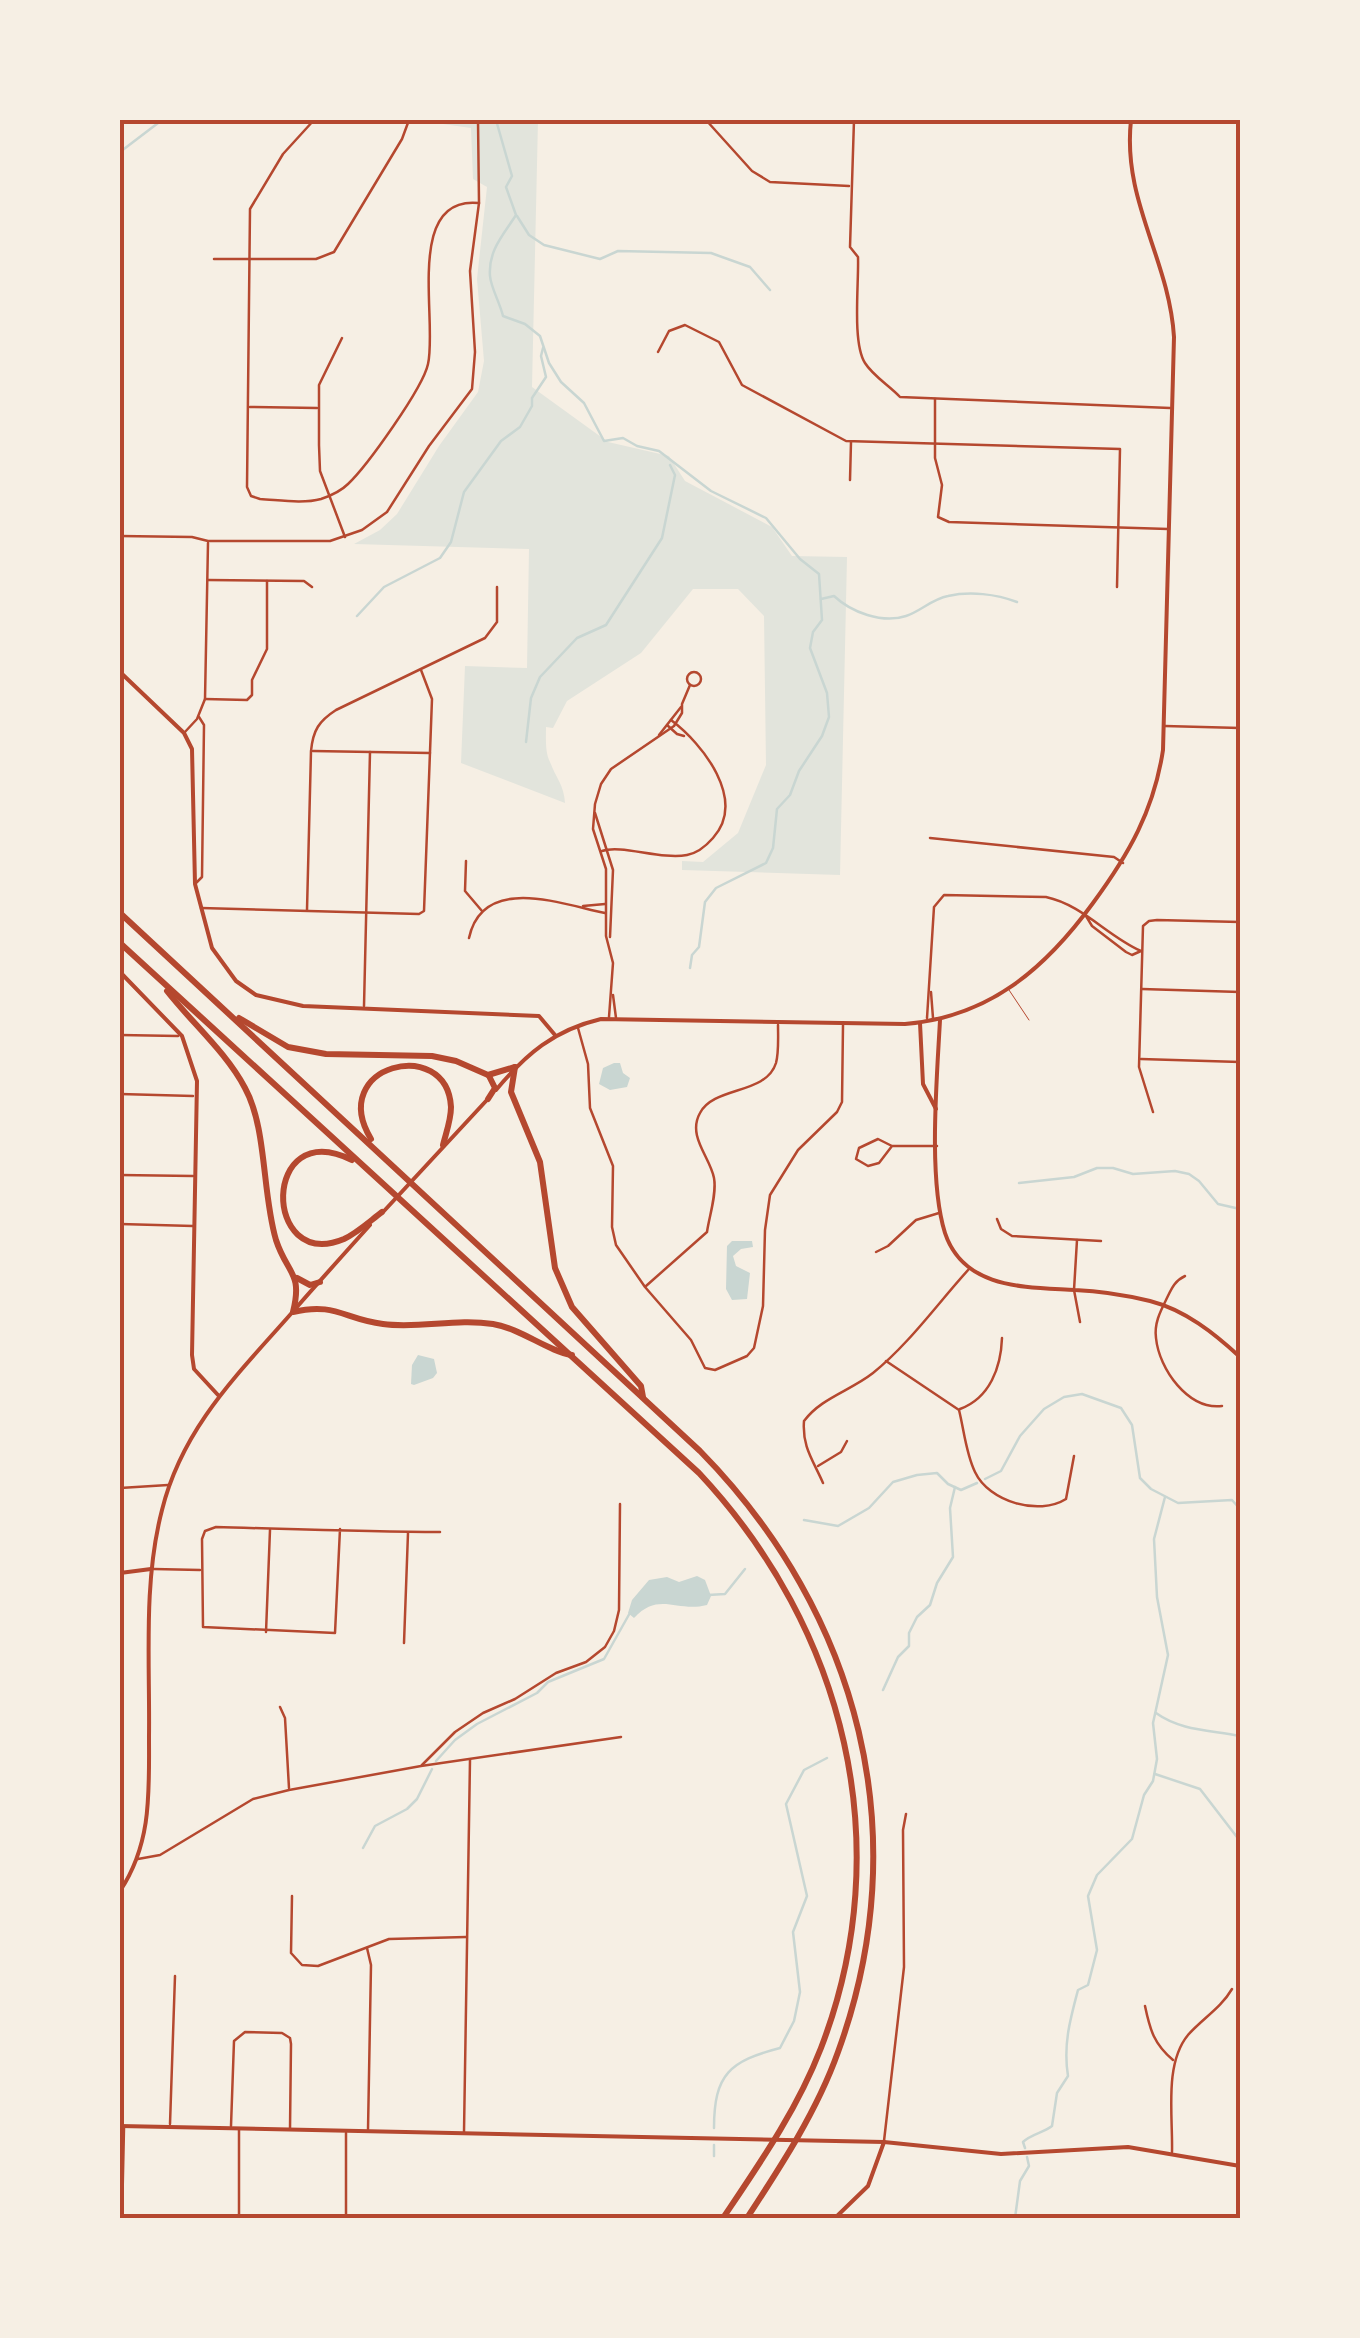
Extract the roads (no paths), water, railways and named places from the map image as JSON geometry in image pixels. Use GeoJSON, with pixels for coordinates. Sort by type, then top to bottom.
{"type":"FeatureCollection","features":[{"type":"Feature","properties":{"kind":"highway"},"geometry":{"type":"LineString","coordinates":[[120,913],[377,1148],[735,1488],[762,1520],[812,1602],[849,1688],[861,1732],[872,1803],[870,1919],[852,2010],[820,2096],[747,2218]]}},
{"type":"Feature","properties":{"kind":"highway"},"geometry":{"type":"LineString","coordinates":[[120,943],[699,1473],[730,1506],[765,1554],[802,1618],[820,1658],[845,1744],[854,1806],[856,1877],[846,1963],[821,2048],[790,2114],[723,2218]]}},
{"type":"Feature","properties":{"kind":"highway"},"geometry":{"type":"LineString","coordinates":[[154,974],[246,1089],[257,1120],[271,1222],[282,1256],[296,1277],[310,1285],[320,1282]]}},
{"type":"Feature","properties":{"kind":"highway"},"geometry":{"type":"LineString","coordinates":[[206,993],[288,1047],[326,1054],[432,1056],[456,1061],[488,1075],[495,1088],[488,1099]]}},
{"type":"Feature","properties":{"kind":"highway"},"geometry":{"type":"LineString","coordinates":[[377,1148],[362,1121],[363,1094],[380,1073],[401,1065],[424,1068],[446,1089],[451,1110],[443,1145]]}},
{"type":"Feature","properties":{"kind":"highway"},"geometry":{"type":"LineString","coordinates":[[488,1075],[514,1067],[511,1092],[540,1162],[555,1268],[572,1306],[641,1386],[644,1398]]}},
{"type":"Feature","properties":{"kind":"highway"},"geometry":{"type":"LineString","coordinates":[[364,1168],[328,1153],[301,1159],[284,1181],[281,1202],[285,1217],[305,1237],[328,1242],[348,1236],[382,1212]]}},
{"type":"Feature","properties":{"kind":"highway"},"geometry":{"type":"LineString","coordinates":[[296,1277],[293,1312],[321,1306],[386,1324],[493,1324],[530,1335],[572,1355]]}},
{"type":"Feature","properties":{"kind":"street"},"geometry":{"type":"LineString","coordinates":[[314,120],[283,154],[253,202],[246,487],[251,496],[314,500],[330,495],[352,480],[425,375],[430,348],[432,234],[451,208],[479,203]]}},
{"type":"Feature","properties":{"kind":"street"},"geometry":{"type":"LineString","coordinates":[[214,259],[316,259],[334,252],[402,139],[409,120]]}},
{"type":"Feature","properties":{"kind":"street"},"geometry":{"type":"LineString","coordinates":[[120,536],[330,541],[345,538],[387,512],[472,389],[476,352],[470,271],[479,203],[478,120]]}},
{"type":"Feature","properties":{"kind":"street"},"geometry":{"type":"LineString","coordinates":[[706,120],[752,171],[770,182],[850,186]]}},
{"type":"Feature","properties":{"kind":"street"},"geometry":{"type":"LineString","coordinates":[[854,120],[850,247],[858,257],[861,357],[900,397],[1172,408]]}},
{"type":"Feature","properties":{"kind":"street"},"geometry":{"type":"LineString","coordinates":[[120,1891],[138,1860],[148,1816],[151,1569],[155,1538],[169,1485],[191,1436],[218,1395],[514,1067],[555,1035],[577,1025],[613,1018],[843,1025],[920,1023],[971,1010],[1009,990],[1038,968],[1085,914],[1131,849],[1158,786],[1164,726],[1172,309],[1137,202],[1129,152],[1131,120]]}},
{"type":"Feature","properties":{"kind":"street"},"geometry":{"type":"LineString","coordinates":[[658,352],[669,332],[685,325],[699,331],[719,342],[742,386],[851,441],[1120,449],[1116,586]]}},
{"type":"Feature","properties":{"kind":"street"},"geometry":{"type":"LineString","coordinates":[[342,338],[320,385],[319,408],[320,471],[345,538]]}},
{"type":"Feature","properties":{"kind":"street"},"geometry":{"type":"LineString","coordinates":[[936,398],[934,444],[942,485],[938,517],[949,522],[1168,529]]}},
{"type":"Feature","properties":{"kind":"street"},"geometry":{"type":"LineString","coordinates":[[248,407],[319,408]]}},
{"type":"Feature","properties":{"kind":"street"},"geometry":{"type":"LineString","coordinates":[[850,480],[851,441]]}},
{"type":"Feature","properties":{"kind":"street"},"geometry":{"type":"LineString","coordinates":[[184,733],[199,717],[205,699],[208,541]]}},
{"type":"Feature","properties":{"kind":"street"},"geometry":{"type":"LineString","coordinates":[[207,580],[304,581],[312,587]]}},
{"type":"Feature","properties":{"kind":"street"},"geometry":{"type":"LineString","coordinates":[[205,699],[247,700],[252,695],[252,680],[267,650],[267,581]]}},
{"type":"Feature","properties":{"kind":"street"},"geometry":{"type":"LineString","coordinates":[[307,912],[312,736],[323,718],[473,645],[494,628],[498,615],[497,587]]}},
{"type":"Feature","properties":{"kind":"street"},"geometry":{"type":"LineString","coordinates":[[201,908],[419,914],[424,911],[432,699],[421,670]]}},
{"type":"Feature","properties":{"kind":"street"},"geometry":{"type":"LineString","coordinates":[[120,672],[184,733],[194,761],[195,884],[213,951],[236,981],[256,995],[302,1006],[539,1016],[555,1035]]}},
{"type":"Feature","properties":{"kind":"street"},"geometry":{"type":"LineString","coordinates":[[672,729],[690,685]]}},
{"type":"Feature","properties":{"kind":"street"},"geometry":{"type":"LineString","coordinates":[[195,884],[202,877],[204,725],[199,717]]}},
{"type":"Feature","properties":{"kind":"street"},"geometry":{"type":"LineString","coordinates":[[658,736],[673,722]]}},
{"type":"Feature","properties":{"kind":"street"},"geometry":{"type":"LineString","coordinates":[[601,852],[607,849],[684,856],[698,852],[718,832],[727,802],[708,758],[673,722]]}},
{"type":"Feature","properties":{"kind":"street"},"geometry":{"type":"LineString","coordinates":[[666,725],[686,736]]}},
{"type":"Feature","properties":{"kind":"street"},"geometry":{"type":"LineString","coordinates":[[1164,726],[1240,728]]}},
{"type":"Feature","properties":{"kind":"street"},"geometry":{"type":"LineString","coordinates":[[613,1018],[616,998],[608,940],[606,869],[593,829],[594,812],[600,784],[611,768],[672,729]]}},
{"type":"Feature","properties":{"kind":"street"},"geometry":{"type":"LineString","coordinates":[[311,751],[430,753]]}},
{"type":"Feature","properties":{"kind":"street"},"geometry":{"type":"LineString","coordinates":[[364,1009],[370,752]]}},
{"type":"Feature","properties":{"kind":"street"},"geometry":{"type":"LineString","coordinates":[[594,812],[613,877],[612,930],[608,940]]}},
{"type":"Feature","properties":{"kind":"street"},"geometry":{"type":"LineString","coordinates":[[930,838],[1114,857],[1123,863]]}},
{"type":"Feature","properties":{"kind":"street"},"geometry":{"type":"LineString","coordinates":[[466,861],[465,891],[483,912]]}},
{"type":"Feature","properties":{"kind":"street"},"geometry":{"type":"LineString","coordinates":[[1141,952],[1126,952],[1092,926],[1085,914],[1061,900],[944,895],[934,907],[931,991],[927,999],[933,1021],[940,1213],[946,1237],[970,1268],[1006,1285],[1116,1294],[1163,1305],[1202,1326],[1240,1357]]}},
{"type":"Feature","properties":{"kind":"street"},"geometry":{"type":"LineString","coordinates":[[468,938],[483,912],[518,897],[545,898],[606,913]]}},
{"type":"Feature","properties":{"kind":"street"},"geometry":{"type":"LineString","coordinates":[[582,907],[606,904]]}},
{"type":"Feature","properties":{"kind":"street"},"geometry":{"type":"LineString","coordinates":[[1153,1112],[1139,1059],[1143,926],[1149,921],[1240,922]]}},
{"type":"Feature","properties":{"kind":"street"},"geometry":{"type":"LineString","coordinates":[[120,972],[182,1036],[197,1080],[192,1355],[194,1369],[218,1395]]}},
{"type":"Feature","properties":{"kind":"street"},"geometry":{"type":"LineString","coordinates":[[1140,989],[1240,992]]}},
{"type":"Feature","properties":{"kind":"street"},"geometry":{"type":"LineString","coordinates":[[645,1287],[707,1232],[714,1179],[699,1145],[697,1116],[715,1100],[770,1073],[776,1063],[778,1022]]}},
{"type":"Feature","properties":{"kind":"street"},"geometry":{"type":"LineString","coordinates":[[920,1023],[923,1084],[936,1109]]}},
{"type":"Feature","properties":{"kind":"street"},"geometry":{"type":"LineString","coordinates":[[577,1025],[588,1064],[590,1108],[612,1166],[612,1227],[616,1245],[645,1287],[691,1340],[705,1368],[715,1370],[747,1356],[754,1348],[763,1306],[770,1195],[798,1150],[842,1102],[843,1025]]}},
{"type":"Feature","properties":{"kind":"street"},"geometry":{"type":"LineString","coordinates":[[120,1034],[182,1036]]}},
{"type":"Feature","properties":{"kind":"street"},"geometry":{"type":"LineString","coordinates":[[1139,1059],[1240,1062]]}},
{"type":"Feature","properties":{"kind":"street"},"geometry":{"type":"LineString","coordinates":[[120,1094],[197,1096]]}},
{"type":"Feature","properties":{"kind":"street"},"geometry":{"type":"LineString","coordinates":[[892,1146],[880,1163],[868,1166],[856,1159],[859,1148],[870,1141],[887,1141],[892,1146],[937,1146]]}},
{"type":"Feature","properties":{"kind":"street"},"geometry":{"type":"LineString","coordinates":[[120,1175],[196,1176]]}},
{"type":"Feature","properties":{"kind":"street"},"geometry":{"type":"LineString","coordinates":[[876,1252],[916,1220],[940,1213]]}},
{"type":"Feature","properties":{"kind":"street"},"geometry":{"type":"LineString","coordinates":[[997,1219],[1012,1236],[1101,1241]]}},
{"type":"Feature","properties":{"kind":"street"},"geometry":{"type":"LineString","coordinates":[[120,1224],[195,1226]]}},
{"type":"Feature","properties":{"kind":"street"},"geometry":{"type":"LineString","coordinates":[[1076,1240],[1074,1290],[1080,1322]]}},
{"type":"Feature","properties":{"kind":"street"},"geometry":{"type":"LineString","coordinates":[[823,1482],[806,1453],[802,1438],[804,1422],[821,1403],[864,1379],[886,1361],[970,1268]]}},
{"type":"Feature","properties":{"kind":"street"},"geometry":{"type":"LineString","coordinates":[[1185,1276],[1177,1280],[1156,1322],[1160,1354],[1174,1378],[1196,1402],[1209,1408],[1222,1406]]}},
{"type":"Feature","properties":{"kind":"street"},"geometry":{"type":"LineString","coordinates":[[959,1410],[974,1404],[987,1389],[1002,1354],[1002,1338]]}},
{"type":"Feature","properties":{"kind":"street"},"geometry":{"type":"LineString","coordinates":[[886,1361],[959,1410],[976,1476],[1020,1506],[1056,1505],[1066,1499],[1074,1456]]}},
{"type":"Feature","properties":{"kind":"street"},"geometry":{"type":"LineString","coordinates":[[816,1467],[841,1452],[847,1441]]}},
{"type":"Feature","properties":{"kind":"street"},"geometry":{"type":"LineString","coordinates":[[120,1488],[169,1485]]}},
{"type":"Feature","properties":{"kind":"street"},"geometry":{"type":"LineString","coordinates":[[421,1766],[455,1732],[483,1713],[556,1673],[586,1662],[605,1646],[614,1631],[618,1610],[620,1504]]}},
{"type":"Feature","properties":{"kind":"street"},"geometry":{"type":"LineString","coordinates":[[340,1529],[335,1634],[203,1628],[205,1531],[216,1527],[340,1529],[440,1532]]}},
{"type":"Feature","properties":{"kind":"street"},"geometry":{"type":"LineString","coordinates":[[266,1632],[270,1528]]}},
{"type":"Feature","properties":{"kind":"street"},"geometry":{"type":"LineString","coordinates":[[404,1642],[408,1532]]}},
{"type":"Feature","properties":{"kind":"street"},"geometry":{"type":"LineString","coordinates":[[120,1573],[202,1570]]}},
{"type":"Feature","properties":{"kind":"street"},"geometry":{"type":"LineString","coordinates":[[280,1707],[285,1718],[289,1790]]}},
{"type":"Feature","properties":{"kind":"street"},"geometry":{"type":"LineString","coordinates":[[138,1860],[160,1855],[254,1799],[289,1790],[421,1766],[621,1738]]}},
{"type":"Feature","properties":{"kind":"street"},"geometry":{"type":"LineString","coordinates":[[464,2133],[470,1760]]}},
{"type":"Feature","properties":{"kind":"street"},"geometry":{"type":"LineString","coordinates":[[835,2218],[868,2186],[884,2142],[904,1968],[906,1814]]}},
{"type":"Feature","properties":{"kind":"street"},"geometry":{"type":"LineString","coordinates":[[292,1896],[291,1953],[296,1963],[318,1966],[398,1938],[468,1937]]}},
{"type":"Feature","properties":{"kind":"street"},"geometry":{"type":"LineString","coordinates":[[366,1947],[371,1965],[368,2131]]}},
{"type":"Feature","properties":{"kind":"street"},"geometry":{"type":"LineString","coordinates":[[170,2126],[175,1976]]}},
{"type":"Feature","properties":{"kind":"street"},"geometry":{"type":"LineString","coordinates":[[1172,2154],[1175,2060],[1188,2035],[1232,1990]]}},
{"type":"Feature","properties":{"kind":"street"},"geometry":{"type":"LineString","coordinates":[[1145,2006],[1158,2048],[1175,2060]]}},
{"type":"Feature","properties":{"kind":"street"},"geometry":{"type":"LineString","coordinates":[[231,2129],[234,2041],[245,2032],[282,2033],[290,2038],[290,2130]]}},
{"type":"Feature","properties":{"kind":"street"},"geometry":{"type":"LineString","coordinates":[[122,2218],[122,2126],[826,2140],[1001,2154],[1110,2147],[1240,2166]]}},
{"type":"Feature","properties":{"kind":"street"},"geometry":{"type":"LineString","coordinates":[[239,2218],[240,2129]]}},
{"type":"Feature","properties":{"kind":"street"},"geometry":{"type":"LineString","coordinates":[[346,2132],[346,2218]]}},
{"type":"Feature","properties":{"kind":"lane"},"geometry":{"type":"LineString","coordinates":[[1009,990],[1029,1020]]}},
{"type":"Feature","properties":{"kind":"waterway"},"geometry":{"type":"LineString","coordinates":[[120,152],[162,120]]}},
{"type":"Feature","properties":{"kind":"waterway"},"geometry":{"type":"LineString","coordinates":[[496,120],[512,176],[506,187],[516,215],[498,243],[490,267],[503,316],[525,324],[540,336],[549,363],[561,382],[584,403],[604,441],[623,438],[659,451],[711,491],[766,518],[800,559],[819,574],[822,620],[813,632],[810,648],[827,693],[829,717],[790,795],[777,809],[773,848],[766,863],[716,888],[705,902],[699,947],[692,955],[690,968]]}},
{"type":"Feature","properties":{"kind":"waterway"},"geometry":{"type":"LineString","coordinates":[[517,216],[529,235],[544,245],[600,259],[618,251],[711,253],[750,267],[770,290]]}},
{"type":"Feature","properties":{"kind":"waterway"},"geometry":{"type":"LineString","coordinates":[[357,616],[384,587],[440,558],[451,542],[464,492],[501,441],[520,427],[532,406],[532,398],[546,377],[543,348]]}},
{"type":"Feature","properties":{"kind":"waterway"},"geometry":{"type":"LineString","coordinates":[[526,742],[531,698],[540,677],[577,638],[606,625],[662,538],[675,475],[670,465]]}},
{"type":"Feature","properties":{"kind":"waterway"},"geometry":{"type":"LineString","coordinates":[[821,599],[834,596],[858,611],[887,618],[906,616],[956,594],[983,594],[1017,602]]}},
{"type":"Feature","properties":{"kind":"waterway"},"geometry":{"type":"LineString","coordinates":[[1019,1183],[1074,1177],[1097,1168],[1133,1174],[1175,1171],[1199,1181],[1218,1204],[1240,1209]]}},
{"type":"Feature","properties":{"kind":"waterway"},"geometry":{"type":"LineString","coordinates":[[985,1479],[1001,1471],[1020,1436],[1044,1409],[1064,1397],[1082,1394],[1121,1408],[1132,1425],[1140,1478],[1151,1489],[1178,1503],[1232,1500],[1240,1509]]}},
{"type":"Feature","properties":{"kind":"waterway"},"geometry":{"type":"LineString","coordinates":[[804,1520],[838,1526],[869,1508],[893,1482],[917,1475],[937,1473],[961,1490],[977,1483]]}},
{"type":"Feature","properties":{"kind":"waterway"},"geometry":{"type":"LineString","coordinates":[[883,1690],[898,1657],[909,1646],[909,1633],[917,1617],[930,1605],[937,1583],[953,1557],[950,1508],[955,1487]]}},
{"type":"Feature","properties":{"kind":"waterway"},"geometry":{"type":"LineString","coordinates":[[1025,2148],[1026,2139],[1052,2126],[1057,2093],[1068,2076],[1067,2043],[1072,2012],[1078,1990],[1088,1985],[1097,1950],[1088,1896],[1097,1875],[1132,1839],[1144,1795],[1153,1781],[1157,1759],[1153,1723],[1168,1655],[1157,1597],[1154,1539],[1165,1497]]}},
{"type":"Feature","properties":{"kind":"waterway"},"geometry":{"type":"LineString","coordinates":[[708,1595],[725,1594],[745,1569]]}},
{"type":"Feature","properties":{"kind":"waterway"},"geometry":{"type":"LineString","coordinates":[[436,1761],[477,1724],[537,1693],[548,1682],[604,1659],[631,1611]]}},
{"type":"Feature","properties":{"kind":"waterway"},"geometry":{"type":"LineString","coordinates":[[1156,1713],[1186,1727],[1240,1736]]}},
{"type":"Feature","properties":{"kind":"waterway"},"geometry":{"type":"LineString","coordinates":[[714,2128],[717,2095],[728,2073],[749,2058],[780,2048],[794,2021],[800,1992],[793,1932],[807,1896],[786,1804],[804,1770],[827,1758]]}},
{"type":"Feature","properties":{"kind":"waterway"},"geometry":{"type":"LineString","coordinates":[[363,1848],[375,1826],[407,1809],[417,1799],[432,1769]]}},
{"type":"Feature","properties":{"kind":"waterway"},"geometry":{"type":"LineString","coordinates":[[1155,1774],[1200,1789],[1240,1841]]}},
{"type":"Feature","properties":{"kind":"waterway"},"geometry":{"type":"LineString","coordinates":[[714,2145],[714,2156]]}},
{"type":"Feature","properties":{"kind":"waterway"},"geometry":{"type":"LineString","coordinates":[[1015,2218],[1020,2181],[1029,2166],[1027,2157]]}}]}
